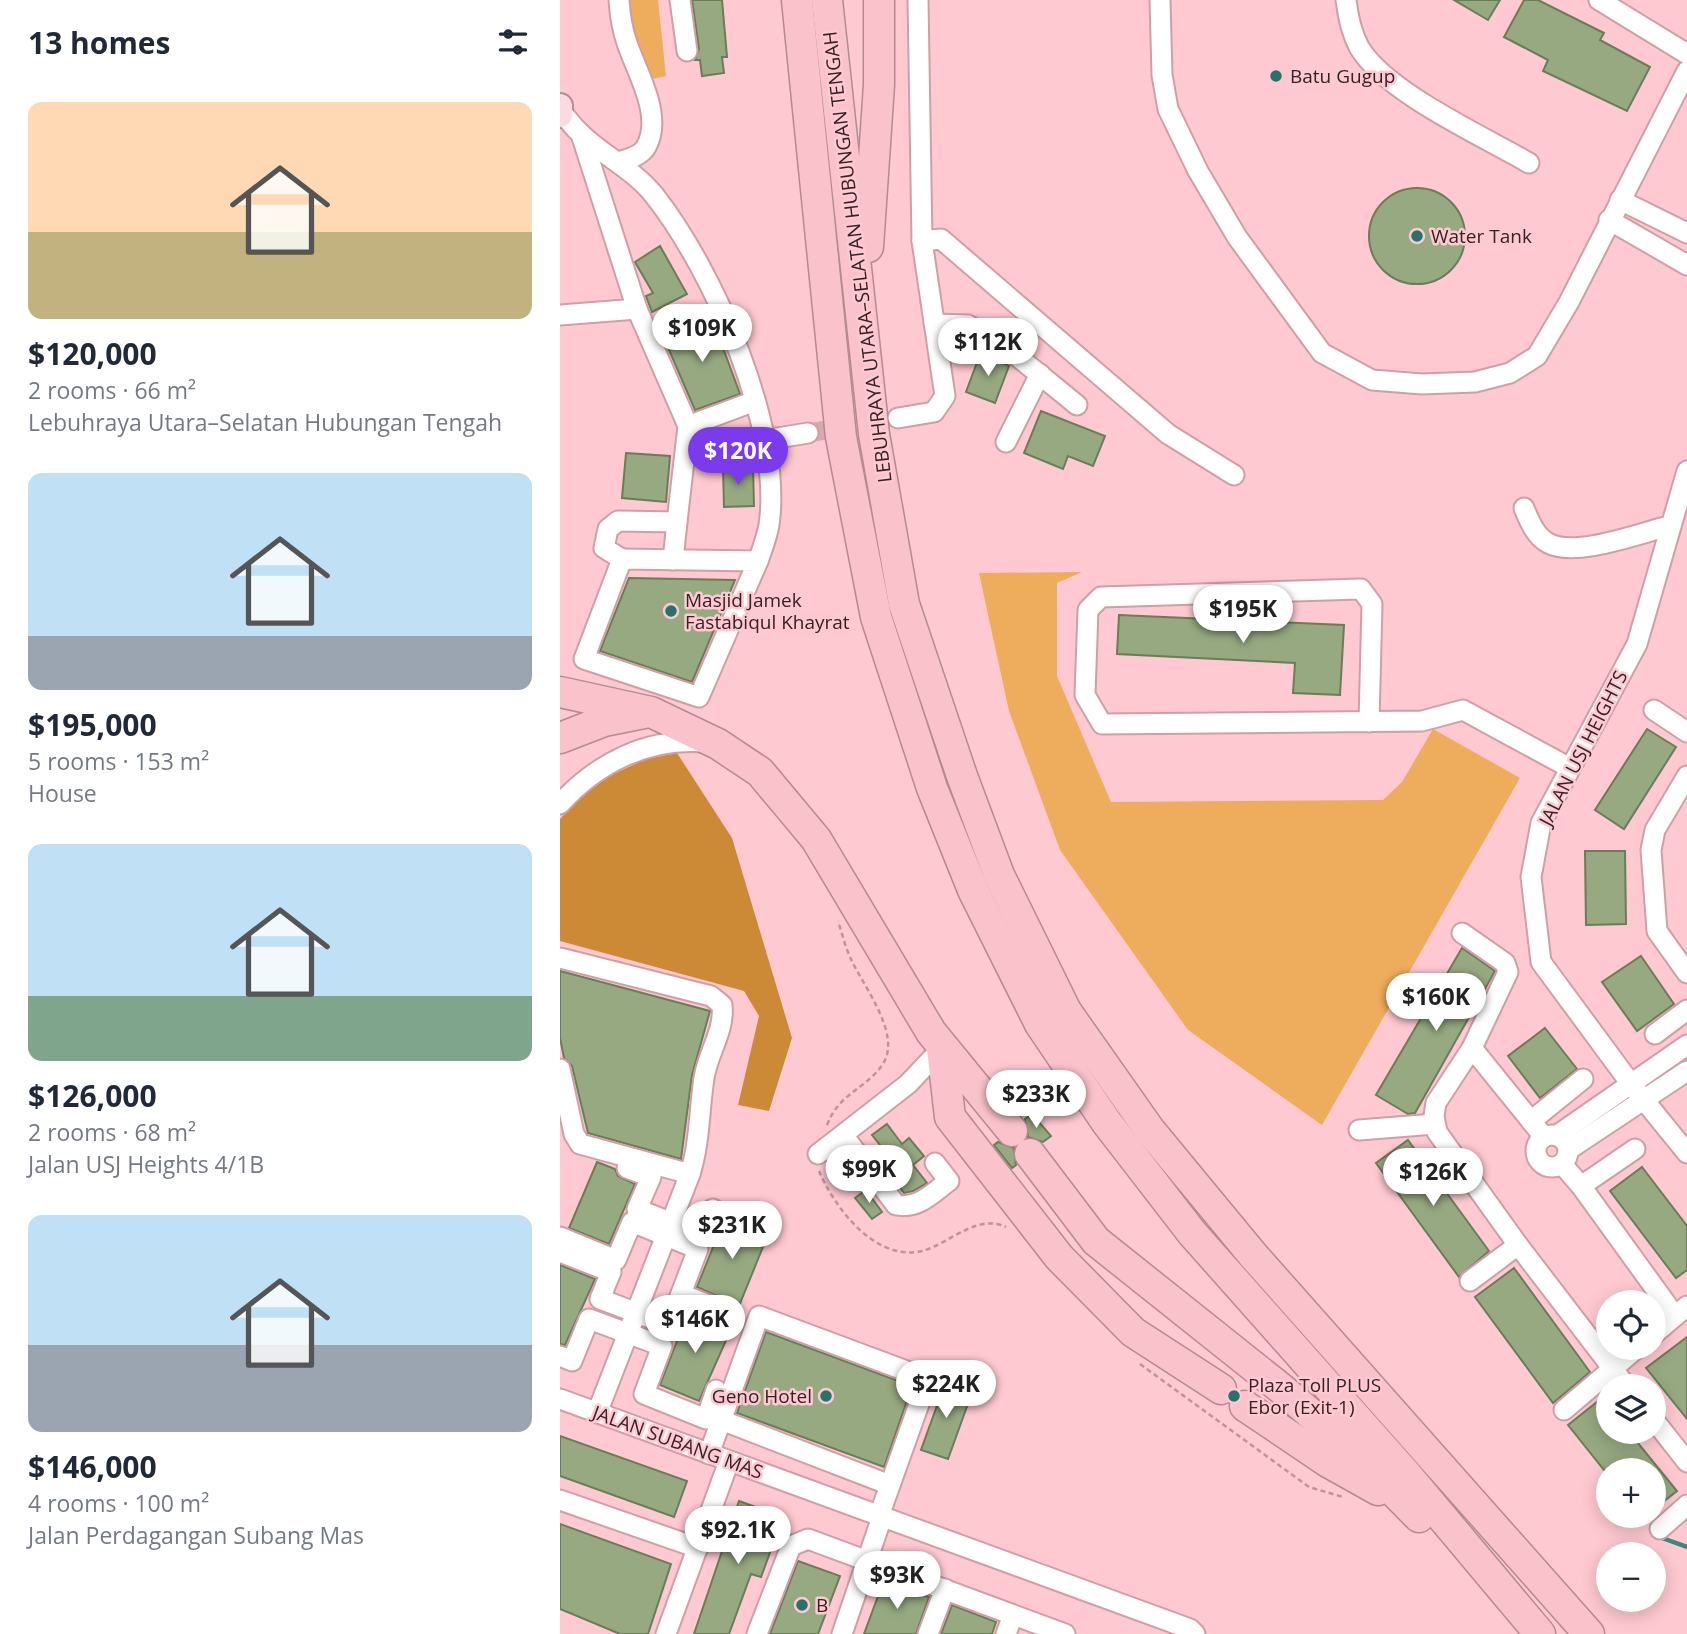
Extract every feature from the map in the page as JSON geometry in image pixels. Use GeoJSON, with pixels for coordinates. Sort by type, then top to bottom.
{"type":"FeatureCollection","features":[{"type":"Feature","properties":{"kind":"highway","name":"LEBUHRAYA UTARA–SELATAN HUBUNGAN TENGAH"},"geometry":{"type":"LineString","coordinates":[[797,0],[841,437],[876,617],[932,788],[973,890],[1040,1024],[1115,1134],[1192,1233],[1405,1473],[1539,1634]]}},
{"type":"Feature","properties":{"kind":"highway","name":"LEBUHRAYA UTARA–SELATAN HUBUNGAN TENGAH"},"geometry":{"type":"LineString","coordinates":[[827,0],[874,434],[904,604],[962,776],[999,875],[1066,1011],[1149,1129],[1253,1255],[1589,1634]]}},
{"type":"Feature","properties":{"kind":"highway"},"geometry":{"type":"LineString","coordinates":[[856,276],[870,242],[879,85],[879,0]]}},
{"type":"Feature","properties":{"kind":"highway"},"geometry":{"type":"LineString","coordinates":[[560,692],[651,712],[718,744],[760,772],[816,839],[942,1048],[1021,1142],[1096,1241],[1283,1390],[1356,1453],[1539,1634]]}},
{"type":"Feature","properties":{"kind":"highway"},"geometry":{"type":"LineString","coordinates":[[560,738],[604,721],[651,712]]}},
{"type":"Feature","properties":{"kind":"highway"},"geometry":{"type":"LineString","coordinates":[[942,1048],[950,1117],[1059,1257],[1133,1332],[1328,1462],[1409,1507]]}},
{"type":"Feature","properties":{"kind":"street"},"geometry":{"type":"LineString","coordinates":[[618,162],[634,157],[646,147],[651,129],[650,108],[625,40],[619,0]]}},
{"type":"Feature","properties":{"kind":"street"},"geometry":{"type":"LineString","coordinates":[[680,0],[687,51]]}},
{"type":"Feature","properties":{"kind":"street"},"geometry":{"type":"LineString","coordinates":[[898,418],[934,412],[943,404],[945,396],[922,241],[918,0]]}},
{"type":"Feature","properties":{"kind":"street"},"geometry":{"type":"LineString","coordinates":[[1160,0],[1162,75],[1167,109],[1198,171],[1237,237],[1322,353],[1372,380],[1422,384],[1475,382],[1510,373],[1537,356],[1687,71]]}},
{"type":"Feature","properties":{"kind":"street"},"geometry":{"type":"LineString","coordinates":[[1346,0],[1348,21],[1360,48],[1380,72],[1425,103],[1529,163]]}},
{"type":"Feature","properties":{"kind":"street"},"geometry":{"type":"LineString","coordinates":[[1599,0],[1687,54]]}},
{"type":"Feature","properties":{"kind":"street"},"geometry":{"type":"LineString","coordinates":[[560,110],[581,134],[654,194],[699,265],[734,339],[765,440],[769,526],[758,561],[699,696],[584,659],[622,559]]}},
{"type":"Feature","properties":{"kind":"street"},"geometry":{"type":"LineString","coordinates":[[581,134],[637,309],[688,426],[673,560]]}},
{"type":"Feature","properties":{"kind":"street"},"geometry":{"type":"LineString","coordinates":[[1620,200],[1687,233]]}},
{"type":"Feature","properties":{"kind":"street"},"geometry":{"type":"LineString","coordinates":[[1609,220],[1687,265]]}},
{"type":"Feature","properties":{"kind":"street"},"geometry":{"type":"LineString","coordinates":[[922,241],[941,239],[1168,434],[1234,475]]}},
{"type":"Feature","properties":{"kind":"street"},"geometry":{"type":"LineString","coordinates":[[560,315],[637,309]]}},
{"type":"Feature","properties":{"kind":"street"},"geometry":{"type":"LineString","coordinates":[[933,324],[968,325],[1002,343],[1077,405]]}},
{"type":"Feature","properties":{"kind":"street"},"geometry":{"type":"LineString","coordinates":[[1006,442],[1040,374]]}},
{"type":"Feature","properties":{"kind":"street"},"geometry":{"type":"LineString","coordinates":[[688,426],[755,401]]}},
{"type":"Feature","properties":{"kind":"street"},"geometry":{"type":"LineString","coordinates":[[765,440],[808,433]]}},
{"type":"Feature","properties":{"kind":"street","name":"JALAN USJ HEIGHTS"},"geometry":{"type":"LineString","coordinates":[[1687,471],[1637,644],[1541,823],[1531,877],[1541,962],[1687,1153]]}},
{"type":"Feature","properties":{"kind":"street"},"geometry":{"type":"LineString","coordinates":[[1524,508],[1531,526],[1548,543],[1579,549],[1670,526]]}},
{"type":"Feature","properties":{"kind":"street"},"geometry":{"type":"LineString","coordinates":[[677,522],[618,521],[608,529],[604,548],[622,559],[758,561]]}},
{"type":"Feature","properties":{"kind":"street"},"geometry":{"type":"LineString","coordinates":[[1369,722],[1372,604],[1361,589],[1101,597],[1088,610],[1085,695],[1102,724],[1369,722],[1422,721],[1463,710],[1570,768]]}},
{"type":"Feature","properties":{"kind":"street"},"geometry":{"type":"LineString","coordinates":[[1654,710],[1687,732]]}},
{"type":"Feature","properties":{"kind":"street"},"geometry":{"type":"LineString","coordinates":[[560,804],[587,777],[617,758],[638,750],[681,742],[718,744]]}},
{"type":"Feature","properties":{"kind":"street"},"geometry":{"type":"LineString","coordinates":[[1687,776],[1655,830],[1651,850],[1657,931],[1687,974]]}},
{"type":"Feature","properties":{"kind":"street"},"geometry":{"type":"LineString","coordinates":[[1462,933],[1505,963],[1508,972],[1506,982],[1472,1048],[1436,1103],[1436,1124],[1445,1144],[1617,1374]]}},
{"type":"Feature","properties":{"kind":"street"},"geometry":{"type":"LineString","coordinates":[[560,958],[711,996],[722,1005],[724,1020],[705,1075],[698,1149],[690,1174],[597,1413]]}},
{"type":"Feature","properties":{"kind":"street"},"geometry":{"type":"LineString","coordinates":[[1655,1034],[1687,1010]]}},
{"type":"Feature","properties":{"kind":"street"},"geometry":{"type":"LineString","coordinates":[[1558,1147],[1638,1092],[1687,1045]]}},
{"type":"Feature","properties":{"kind":"street"},"geometry":{"type":"LineString","coordinates":[[817,1154],[908,1084],[942,1048]]}},
{"type":"Feature","properties":{"kind":"street"},"geometry":{"type":"LineString","coordinates":[[1472,1048],[1531,1121],[1558,1147],[1581,1186],[1681,1311],[1666,1324]]}},
{"type":"Feature","properties":{"kind":"street"},"geometry":{"type":"LineString","coordinates":[[560,1069],[574,1134],[580,1144],[690,1174]]}},
{"type":"Feature","properties":{"kind":"street"},"geometry":{"type":"LineString","coordinates":[[1638,1092],[1687,1071]]}},
{"type":"Feature","properties":{"kind":"street"},"geometry":{"type":"LineString","coordinates":[[1531,1121],[1583,1079]]}},
{"type":"Feature","properties":{"kind":"street"},"geometry":{"type":"LineString","coordinates":[[1359,1130],[1436,1124]]}},
{"type":"Feature","properties":{"kind":"street"},"geometry":{"type":"LineString","coordinates":[[843,1135],[896,1205],[908,1207],[918,1204],[949,1181],[935,1163]]}},
{"type":"Feature","properties":{"kind":"street"},"geometry":{"type":"LineString","coordinates":[[1581,1186],[1635,1149]]}},
{"type":"Feature","properties":{"kind":"street"},"geometry":{"type":"LineString","coordinates":[[560,1252],[611,1272],[600,1299],[669,1325],[698,1249],[637,1209],[650,1177],[620,1165]]}},
{"type":"Feature","properties":{"kind":"street"},"geometry":{"type":"LineString","coordinates":[[560,1237],[616,1260],[632,1222],[703,1236],[713,1209]]}},
{"type":"Feature","properties":{"kind":"street"},"geometry":{"type":"LineString","coordinates":[[1470,1281],[1518,1245]]}},
{"type":"Feature","properties":{"kind":"street"},"geometry":{"type":"LineString","coordinates":[[681,1294],[729,1313]]}},
{"type":"Feature","properties":{"kind":"street"},"geometry":{"type":"LineString","coordinates":[[709,1454],[736,1421],[759,1316],[928,1379],[890,1485],[842,1634]]}},
{"type":"Feature","properties":{"kind":"street"},"geometry":{"type":"LineString","coordinates":[[560,1356],[572,1361],[589,1319],[662,1346],[644,1394],[706,1419],[716,1390]]}},
{"type":"Feature","properties":{"kind":"street"},"geometry":{"type":"LineString","coordinates":[[1564,1410],[1622,1360]]}},
{"type":"Feature","properties":{"kind":"street","name":"JALAN SUBANG MAS"},"geometry":{"type":"LineString","coordinates":[[560,1399],[1192,1632]]}},
{"type":"Feature","properties":{"kind":"street"},"geometry":{"type":"LineString","coordinates":[[736,1421],[890,1485]]}},
{"type":"Feature","properties":{"kind":"street"},"geometry":{"type":"LineString","coordinates":[[1666,1435],[1687,1462]]}},
{"type":"Feature","properties":{"kind":"street"},"geometry":{"type":"LineString","coordinates":[[666,1634],[729,1461]]}},
{"type":"Feature","properties":{"kind":"street"},"geometry":{"type":"LineString","coordinates":[[560,1500],[698,1548]]}},
{"type":"Feature","properties":{"kind":"street"},"geometry":{"type":"LineString","coordinates":[[1660,1529],[1687,1505]]}},
{"type":"Feature","properties":{"kind":"street"},"geometry":{"type":"LineString","coordinates":[[757,1634],[791,1546],[808,1539],[945,1589],[1009,1625],[1065,1634]]}},
{"type":"Feature","properties":{"kind":"street"},"geometry":{"type":"LineString","coordinates":[[928,1634],[945,1589]]}},
{"type":"Feature","properties":{"kind":"shaded area"},"geometry":{"type":"Polygon","coordinates":[[[625,0],[658,0],[666,76],[652,79],[627,23],[625,0]]]}},
{"type":"Feature","properties":{"kind":"shaded area"},"geometry":{"type":"Polygon","coordinates":[[[1082,572],[1057,583],[1057,676],[1111,802],[1383,800],[1402,782],[1433,729],[1520,778],[1322,1125],[1188,1030],[1060,850],[1009,711],[979,573],[1082,572]]]}},
{"type":"Feature","properties":{"kind":"shaded area"},"geometry":{"type":"Polygon","coordinates":[[[677,753],[732,838],[792,1038],[769,1111],[738,1105],[759,1016],[744,991],[560,941],[560,819],[594,783],[646,759],[677,753]]]}},
{"type":"Feature","properties":{"kind":"building"},"geometry":{"type":"Polygon","coordinates":[[[692,0],[722,0],[727,57],[722,57],[724,73],[702,76],[700,60],[695,60],[699,49],[692,0]]]}},
{"type":"Feature","properties":{"kind":"building"},"geometry":{"type":"Polygon","coordinates":[[[1454,0],[1500,0],[1488,20],[1454,0]]]}},
{"type":"Feature","properties":{"kind":"building"},"geometry":{"type":"Polygon","coordinates":[[[1524,0],[1538,0],[1604,33],[1600,40],[1650,67],[1627,111],[1543,71],[1548,60],[1504,37],[1524,0]]]}},
{"type":"Feature","properties":{"kind":"building","name":"Water Tank"},"geometry":{"type":"Polygon","coordinates":[[[1417,188],[1435,192],[1451,202],[1461,218],[1465,236],[1461,254],[1451,270],[1435,280],[1417,284],[1399,280],[1383,270],[1373,254],[1369,236],[1373,218],[1383,202],[1399,192],[1417,188]]]}},
{"type":"Feature","properties":{"kind":"building"},"geometry":{"type":"Polygon","coordinates":[[[660,246],[687,294],[652,312],[646,296],[653,293],[635,262],[660,246]]]}},
{"type":"Feature","properties":{"kind":"building"},"geometry":{"type":"Polygon","coordinates":[[[712,318],[740,394],[695,410],[663,336],[712,318]]]}},
{"type":"Feature","properties":{"kind":"building"},"geometry":{"type":"Polygon","coordinates":[[[981,352],[1009,366],[995,403],[966,392],[981,352]]]}},
{"type":"Feature","properties":{"kind":"building"},"geometry":{"type":"Polygon","coordinates":[[[1041,411],[1105,436],[1093,466],[1068,456],[1063,469],[1024,453],[1041,411]]]}},
{"type":"Feature","properties":{"kind":"building"},"geometry":{"type":"Polygon","coordinates":[[[626,453],[670,456],[666,502],[622,498],[626,453]]]}},
{"type":"Feature","properties":{"kind":"building"},"geometry":{"type":"Polygon","coordinates":[[[753,467],[754,506],[724,507],[723,468],[753,467]]]}},
{"type":"Feature","properties":{"kind":"building"},"geometry":{"type":"Polygon","coordinates":[[[629,578],[735,580],[692,682],[600,651],[629,578]]]}},
{"type":"Feature","properties":{"kind":"building"},"geometry":{"type":"Polygon","coordinates":[[[1119,615],[1344,625],[1340,695],[1293,693],[1295,663],[1117,654],[1119,615]]]}},
{"type":"Feature","properties":{"kind":"building"},"geometry":{"type":"Polygon","coordinates":[[[1647,729],[1676,747],[1624,829],[1595,810],[1647,729]]]}},
{"type":"Feature","properties":{"kind":"building"},"geometry":{"type":"Polygon","coordinates":[[[1585,851],[1625,851],[1626,924],[1586,925],[1585,851]]]}},
{"type":"Feature","properties":{"kind":"building"},"geometry":{"type":"Polygon","coordinates":[[[1462,948],[1495,971],[1415,1113],[1408,1114],[1376,1095],[1462,948]]]}},
{"type":"Feature","properties":{"kind":"building"},"geometry":{"type":"Polygon","coordinates":[[[1641,956],[1674,1004],[1637,1031],[1602,982],[1641,956]]]}},
{"type":"Feature","properties":{"kind":"building"},"geometry":{"type":"Polygon","coordinates":[[[560,971],[710,1011],[692,1075],[681,1159],[588,1133],[572,1066],[564,1058],[560,1038],[560,971]]]}},
{"type":"Feature","properties":{"kind":"building"},"geometry":{"type":"Polygon","coordinates":[[[1545,1028],[1577,1069],[1540,1098],[1508,1056],[1545,1028]]]}},
{"type":"Feature","properties":{"kind":"building"},"geometry":{"type":"Polygon","coordinates":[[[1032,1114],[1051,1136],[1043,1142],[1028,1137],[1025,1119],[1032,1114]]]}},
{"type":"Feature","properties":{"kind":"building"},"geometry":{"type":"Polygon","coordinates":[[[887,1124],[902,1144],[909,1138],[924,1156],[913,1165],[927,1183],[913,1191],[904,1193],[879,1162],[888,1155],[872,1135],[887,1124]]]}},
{"type":"Feature","properties":{"kind":"building"},"geometry":{"type":"Polygon","coordinates":[[[1408,1140],[1489,1251],[1459,1277],[1376,1163],[1408,1140]]]}},
{"type":"Feature","properties":{"kind":"building"},"geometry":{"type":"Polygon","coordinates":[[[998,1142],[1014,1148],[1016,1165],[1012,1168],[994,1145],[998,1142]]]}},
{"type":"Feature","properties":{"kind":"building"},"geometry":{"type":"Polygon","coordinates":[[[597,1162],[615,1169],[618,1176],[635,1184],[609,1244],[569,1228],[597,1162]]]}},
{"type":"Feature","properties":{"kind":"building"},"geometry":{"type":"Polygon","coordinates":[[[1642,1167],[1687,1226],[1687,1270],[1676,1278],[1610,1191],[1642,1167]]]}},
{"type":"Feature","properties":{"kind":"building"},"geometry":{"type":"Polygon","coordinates":[[[866,1190],[882,1212],[872,1219],[855,1198],[866,1190]]]}},
{"type":"Feature","properties":{"kind":"building"},"geometry":{"type":"Polygon","coordinates":[[[726,1215],[746,1224],[765,1242],[739,1306],[697,1287],[726,1215]]]}},
{"type":"Feature","properties":{"kind":"building"},"geometry":{"type":"Polygon","coordinates":[[[560,1265],[595,1279],[565,1345],[560,1344],[560,1265]]]}},
{"type":"Feature","properties":{"kind":"building"},"geometry":{"type":"Polygon","coordinates":[[[1514,1268],[1590,1372],[1553,1403],[1475,1297],[1514,1268]]]}},
{"type":"Feature","properties":{"kind":"building"},"geometry":{"type":"Polygon","coordinates":[[[689,1310],[732,1327],[699,1401],[660,1385],[689,1310]]]}},
{"type":"Feature","properties":{"kind":"building","name":"Geno Hotel"},"geometry":{"type":"Polygon","coordinates":[[[766,1332],[912,1386],[884,1467],[737,1413],[766,1332]]]}},
{"type":"Feature","properties":{"kind":"building"},"geometry":{"type":"Polygon","coordinates":[[[1687,1337],[1687,1419],[1666,1393],[1666,1374],[1651,1374],[1646,1368],[1657,1360],[1666,1360],[1666,1353],[1687,1337]]]}},
{"type":"Feature","properties":{"kind":"building"},"geometry":{"type":"Polygon","coordinates":[[[947,1378],[963,1383],[959,1394],[970,1398],[948,1459],[921,1450],[947,1378]]]}},
{"type":"Feature","properties":{"kind":"building"},"geometry":{"type":"Polygon","coordinates":[[[1596,1403],[1596,1444],[1639,1444],[1650,1458],[1596,1460],[1568,1425],[1596,1403]]]}},
{"type":"Feature","properties":{"kind":"building"},"geometry":{"type":"Polygon","coordinates":[[[560,1436],[687,1481],[674,1517],[560,1476],[560,1436]]]}},
{"type":"Feature","properties":{"kind":"building"},"geometry":{"type":"Polygon","coordinates":[[[1666,1477],[1677,1491],[1666,1500],[1666,1477]]]}},
{"type":"Feature","properties":{"kind":"building"},"geometry":{"type":"Polygon","coordinates":[[[739,1501],[783,1517],[761,1577],[751,1574],[729,1634],[694,1634],[739,1501]]]}},
{"type":"Feature","properties":{"kind":"building"},"geometry":{"type":"Polygon","coordinates":[[[560,1524],[671,1564],[648,1634],[620,1634],[560,1609],[560,1524]]]}},
{"type":"Feature","properties":{"kind":"building","name":"B"},"geometry":{"type":"Polygon","coordinates":[[[798,1561],[840,1576],[818,1634],[770,1634],[798,1561]]]}},
{"type":"Feature","properties":{"kind":"building"},"geometry":{"type":"Polygon","coordinates":[[[884,1580],[929,1597],[916,1634],[864,1634],[884,1580]]]}},
{"type":"Feature","properties":{"kind":"building"},"geometry":{"type":"Polygon","coordinates":[[[952,1605],[996,1622],[992,1634],[941,1634],[952,1605]]]}},
{"type":"Feature","properties":{"kind":"waterway"},"geometry":{"type":"LineString","coordinates":[[1662,1538],[1687,1547]]}},
{"type":"Feature","properties":{"kind":"tunnel"},"geometry":{"type":"LineString","coordinates":[[808,433],[898,418]]}},
{"type":"Feature","properties":{"kind":"place","name":"Batu Gugup"},"geometry":{"type":"Point","coordinates":[1276,76]}},
{"type":"Feature","properties":{"kind":"place","name":"Water Tank"},"geometry":{"type":"Point","coordinates":[1417,236]}},
{"type":"Feature","properties":{"kind":"place","name":"Masjid Jamek Fastabiqul Khayrat"},"geometry":{"type":"Point","coordinates":[671,611]}},
{"type":"Feature","properties":{"kind":"place","name":"Geno Hotel"},"geometry":{"type":"Point","coordinates":[826,1396]}},
{"type":"Feature","properties":{"kind":"place","name":"Plaza Toll PLUS Ebor (Exit-1)"},"geometry":{"type":"Point","coordinates":[1234,1396]}},
{"type":"Feature","properties":{"kind":"place","name":"B"},"geometry":{"type":"Point","coordinates":[802,1605]}}]}
